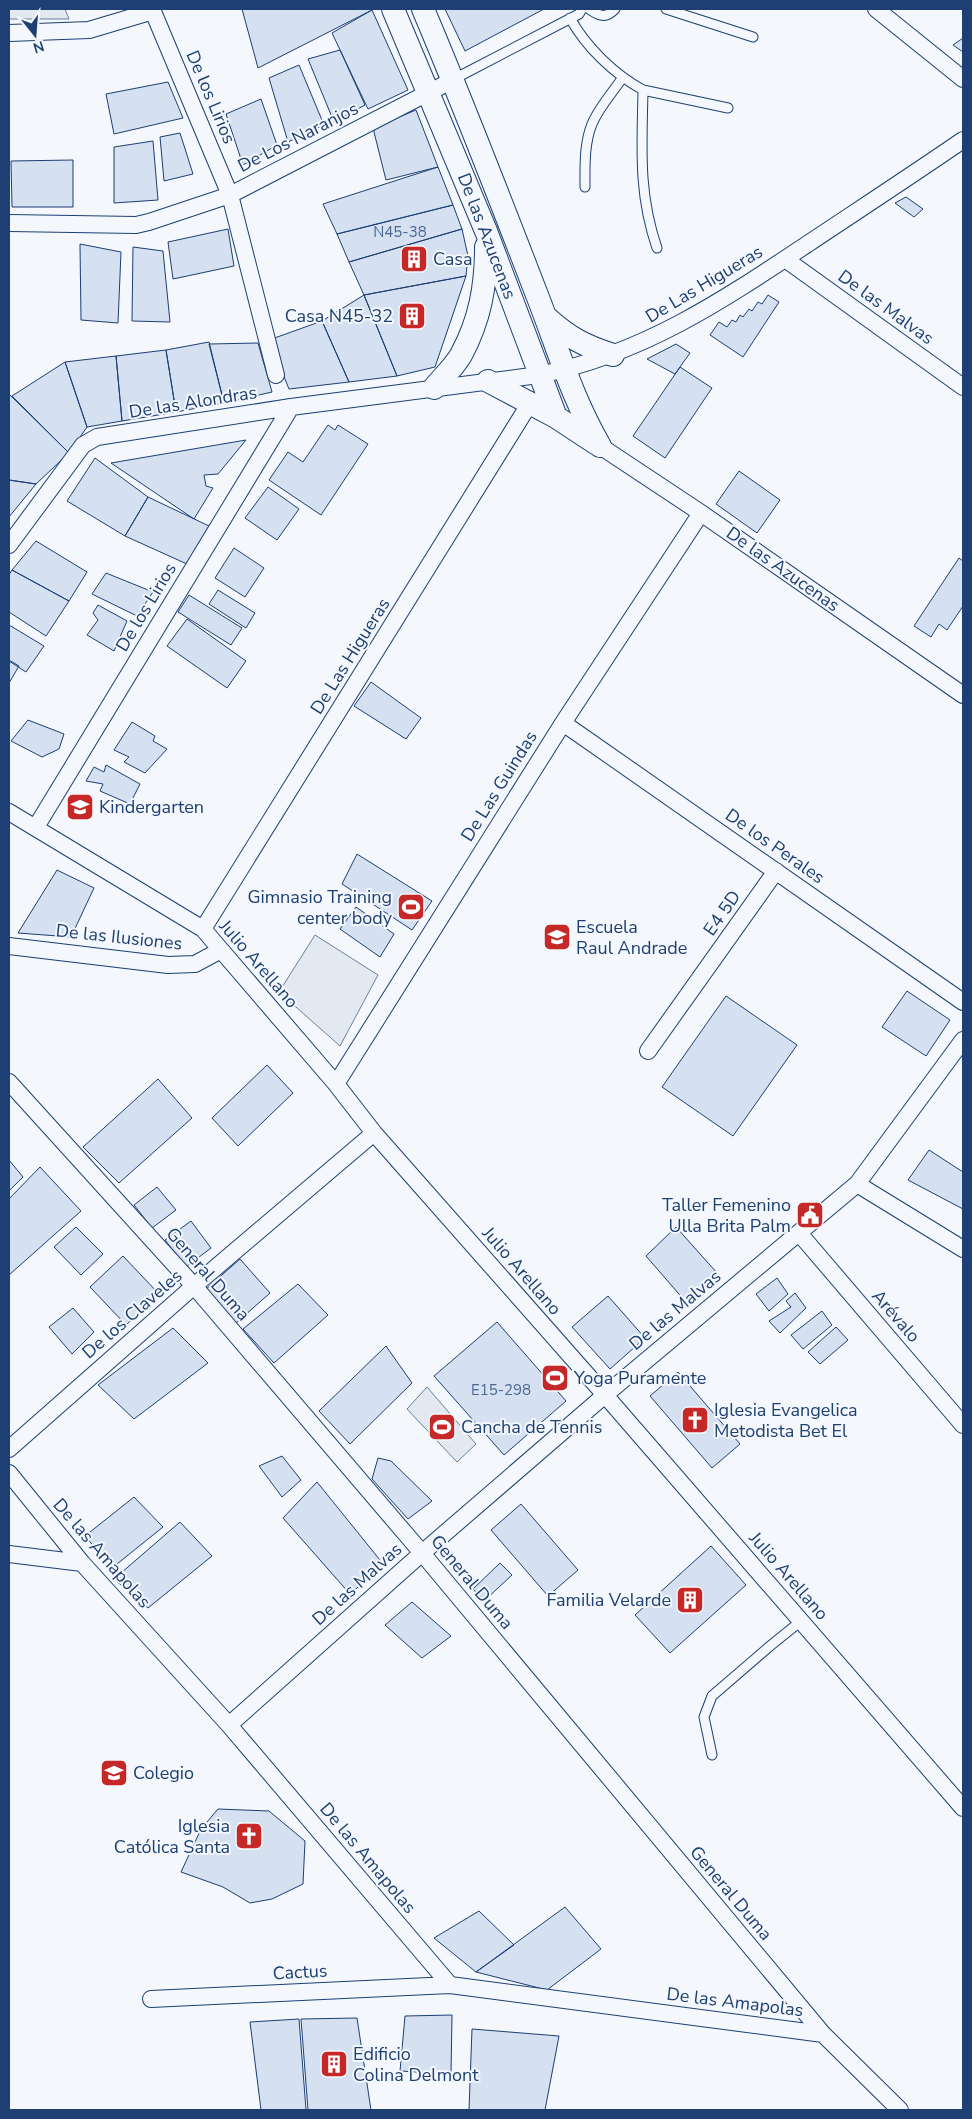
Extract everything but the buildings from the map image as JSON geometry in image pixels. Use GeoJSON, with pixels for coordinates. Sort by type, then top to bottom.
{"type":"FeatureCollection","features":[{"type":"Feature","properties":{"kind":"street","name":"De las Azucenas"},"geometry":{"type":"LineString","coordinates":[[393,9],[486,231],[556,417],[701,513],[963,695]]}},
{"type":"Feature","properties":{"kind":"street","name":"De las Azucenas"},"geometry":{"type":"LineString","coordinates":[[424,9],[546,318],[564,370],[580,409],[600,446]]}},
{"type":"Feature","properties":{"kind":"street"},"geometry":{"type":"LineString","coordinates":[[876,9],[963,79]]}},
{"type":"Feature","properties":{"kind":"street"},"geometry":{"type":"LineString","coordinates":[[9,33],[89,30],[153,10]]}},
{"type":"Feature","properties":{"kind":"street","name":"De los Lirios"},"geometry":{"type":"LineString","coordinates":[[153,10],[230,195],[276,375]]}},
{"type":"Feature","properties":{"kind":"street","name":"De Los Naranjos"},"geometry":{"type":"LineString","coordinates":[[9,223],[136,225],[230,195],[453,80]]}},
{"type":"Feature","properties":{"kind":"street","name":"De Las Higueras"},"geometry":{"type":"LineString","coordinates":[[434,388],[539,375],[564,370],[612,355],[656,337],[695,316],[785,259],[963,140]]}},
{"type":"Feature","properties":{"kind":"street"},"geometry":{"type":"LineString","coordinates":[[434,388],[460,356],[478,318],[486,278],[486,231]]}},
{"type":"Feature","properties":{"kind":"street","name":"De las Malvas"},"geometry":{"type":"LineString","coordinates":[[785,259],[963,387]]}},
{"type":"Feature","properties":{"kind":"street"},"geometry":{"type":"LineString","coordinates":[[546,318],[564,334],[586,347],[612,355]]}},
{"type":"Feature","properties":{"kind":"street"},"geometry":{"type":"LineString","coordinates":[[488,381],[556,417]]}},
{"type":"Feature","properties":{"kind":"street","name":"De las Alondras"},"geometry":{"type":"LineString","coordinates":[[9,544],[83,445],[96,437],[291,407],[434,388]]}},
{"type":"Feature","properties":{"kind":"street","name":"De Las Higueras"},"geometry":{"type":"LineString","coordinates":[[202,929],[530,403]]}},
{"type":"Feature","properties":{"kind":"street","name":"De los Lirios"},"geometry":{"type":"LineString","coordinates":[[36,827],[291,407]]}},
{"type":"Feature","properties":{"kind":"street","name":"De Las Guindas"},"geometry":{"type":"LineString","coordinates":[[336,1084],[563,723],[701,513]]}},
{"type":"Feature","properties":{"kind":"street","name":"De los Perales"},"geometry":{"type":"LineString","coordinates":[[563,723],[963,1002]]}},
{"type":"Feature","properties":{"kind":"street","name":"Julio Arellano"},"geometry":{"type":"LineString","coordinates":[[9,812],[202,929],[336,1084],[374,1133],[605,1395],[963,1808]]}},
{"type":"Feature","properties":{"kind":"street","name":"E4 5D"},"geometry":{"type":"LineString","coordinates":[[648,1051],[776,871]]}},
{"type":"Feature","properties":{"kind":"street","name":"De las Ilusiones"},"geometry":{"type":"LineString","coordinates":[[9,946],[168,964],[195,964],[221,950]]}},
{"type":"Feature","properties":{"kind":"street","name":"De las Malvas"},"geometry":{"type":"LineString","coordinates":[[229,1725],[422,1553],[605,1395],[857,1184],[963,1040]]}},
{"type":"Feature","properties":{"kind":"street","name":"General Duma"},"geometry":{"type":"LineString","coordinates":[[9,1082],[194,1286],[422,1553],[823,2034],[900,2110]]}},
{"type":"Feature","properties":{"kind":"street","name":"De los Claveles"},"geometry":{"type":"LineString","coordinates":[[9,1449],[194,1286],[374,1133]]}},
{"type":"Feature","properties":{"kind":"street"},"geometry":{"type":"LineString","coordinates":[[857,1184],[963,1249]]}},
{"type":"Feature","properties":{"kind":"street","name":"Arévalo"},"geometry":{"type":"LineString","coordinates":[[799,1233],[963,1425]]}},
{"type":"Feature","properties":{"kind":"street","name":"De las Amapolas"},"geometry":{"type":"LineString","coordinates":[[9,1473],[82,1564],[229,1725],[450,1985],[823,2034]]}},
{"type":"Feature","properties":{"kind":"street"},"geometry":{"type":"LineString","coordinates":[[9,1554],[82,1564]]}},
{"type":"Feature","properties":{"kind":"street","name":"Cactus"},"geometry":{"type":"LineString","coordinates":[[151,1999],[450,1985]]}},
{"type":"Feature","properties":{"kind":"lane","name":"De Los Naranjos"},"geometry":{"type":"LineString","coordinates":[[453,80],[579,14],[582,9]]}},
{"type":"Feature","properties":{"kind":"lane"},"geometry":{"type":"LineString","coordinates":[[589,9],[598,15],[605,16],[610,15],[615,9]]}},
{"type":"Feature","properties":{"kind":"lane"},"geometry":{"type":"LineString","coordinates":[[666,9],[754,37]]}},
{"type":"Feature","properties":{"kind":"lane"},"geometry":{"type":"LineString","coordinates":[[570,18],[586,41],[623,77],[643,90],[728,108]]}},
{"type":"Feature","properties":{"kind":"lane"},"geometry":{"type":"LineString","coordinates":[[585,187],[588,135],[593,122],[623,77]]}},
{"type":"Feature","properties":{"kind":"lane"},"geometry":{"type":"LineString","coordinates":[[643,90],[642,177],[649,225],[657,248]]}},
{"type":"Feature","properties":{"kind":"lane"},"geometry":{"type":"LineString","coordinates":[[712,1755],[707,1740],[704,1716],[712,1696],[801,1621]]}},
{"type":"Feature","properties":{"kind":"shaded area"},"geometry":{"type":"Polygon","coordinates":[[[9,9],[65,9],[69,19],[9,19],[9,9]]]}},
{"type":"Feature","properties":{"kind":"shaded area"},"geometry":{"type":"Polygon","coordinates":[[[315,935],[378,975],[340,1046],[279,992],[315,935]]]}},
{"type":"Feature","properties":{"kind":"shaded area","name":"Cancha de Tennis"},"geometry":{"type":"Polygon","coordinates":[[[427,1387],[476,1444],[457,1462],[407,1409],[427,1387]]]}},
{"type":"Feature","properties":{"kind":"place","name":"Casa"},"geometry":{"type":"Point","coordinates":[414,259]}},
{"type":"Feature","properties":{"kind":"place","name":"Casa N45-32"},"geometry":{"type":"Point","coordinates":[412,316]}},
{"type":"Feature","properties":{"kind":"place","name":"Kindergarten"},"geometry":{"type":"Point","coordinates":[80,807]}},
{"type":"Feature","properties":{"kind":"place","name":"Gimnasio Training center body"},"geometry":{"type":"Point","coordinates":[411,907]}},
{"type":"Feature","properties":{"kind":"place","name":"Escuela Raul Andrade"},"geometry":{"type":"Point","coordinates":[557,937]}},
{"type":"Feature","properties":{"kind":"place","name":"Taller Femenino Ulla Brita Palm"},"geometry":{"type":"Point","coordinates":[810,1215]}},
{"type":"Feature","properties":{"kind":"place","name":"Yoga Puramente"},"geometry":{"type":"Point","coordinates":[555,1378]}},
{"type":"Feature","properties":{"kind":"place","name":"Iglesia Evangelica Metodista Bet El"},"geometry":{"type":"Point","coordinates":[695,1420]}},
{"type":"Feature","properties":{"kind":"place","name":"Cancha de Tennis"},"geometry":{"type":"Point","coordinates":[442,1427]}},
{"type":"Feature","properties":{"kind":"place","name":"Familia Velarde"},"geometry":{"type":"Point","coordinates":[690,1600]}},
{"type":"Feature","properties":{"kind":"place","name":"Colegio"},"geometry":{"type":"Point","coordinates":[114,1773]}},
{"type":"Feature","properties":{"kind":"place","name":"Iglesia Católica Santa"},"geometry":{"type":"Point","coordinates":[249,1836]}},
{"type":"Feature","properties":{"kind":"place","name":"Edificio Colina Delmont"},"geometry":{"type":"Point","coordinates":[334,2064]}}]}
